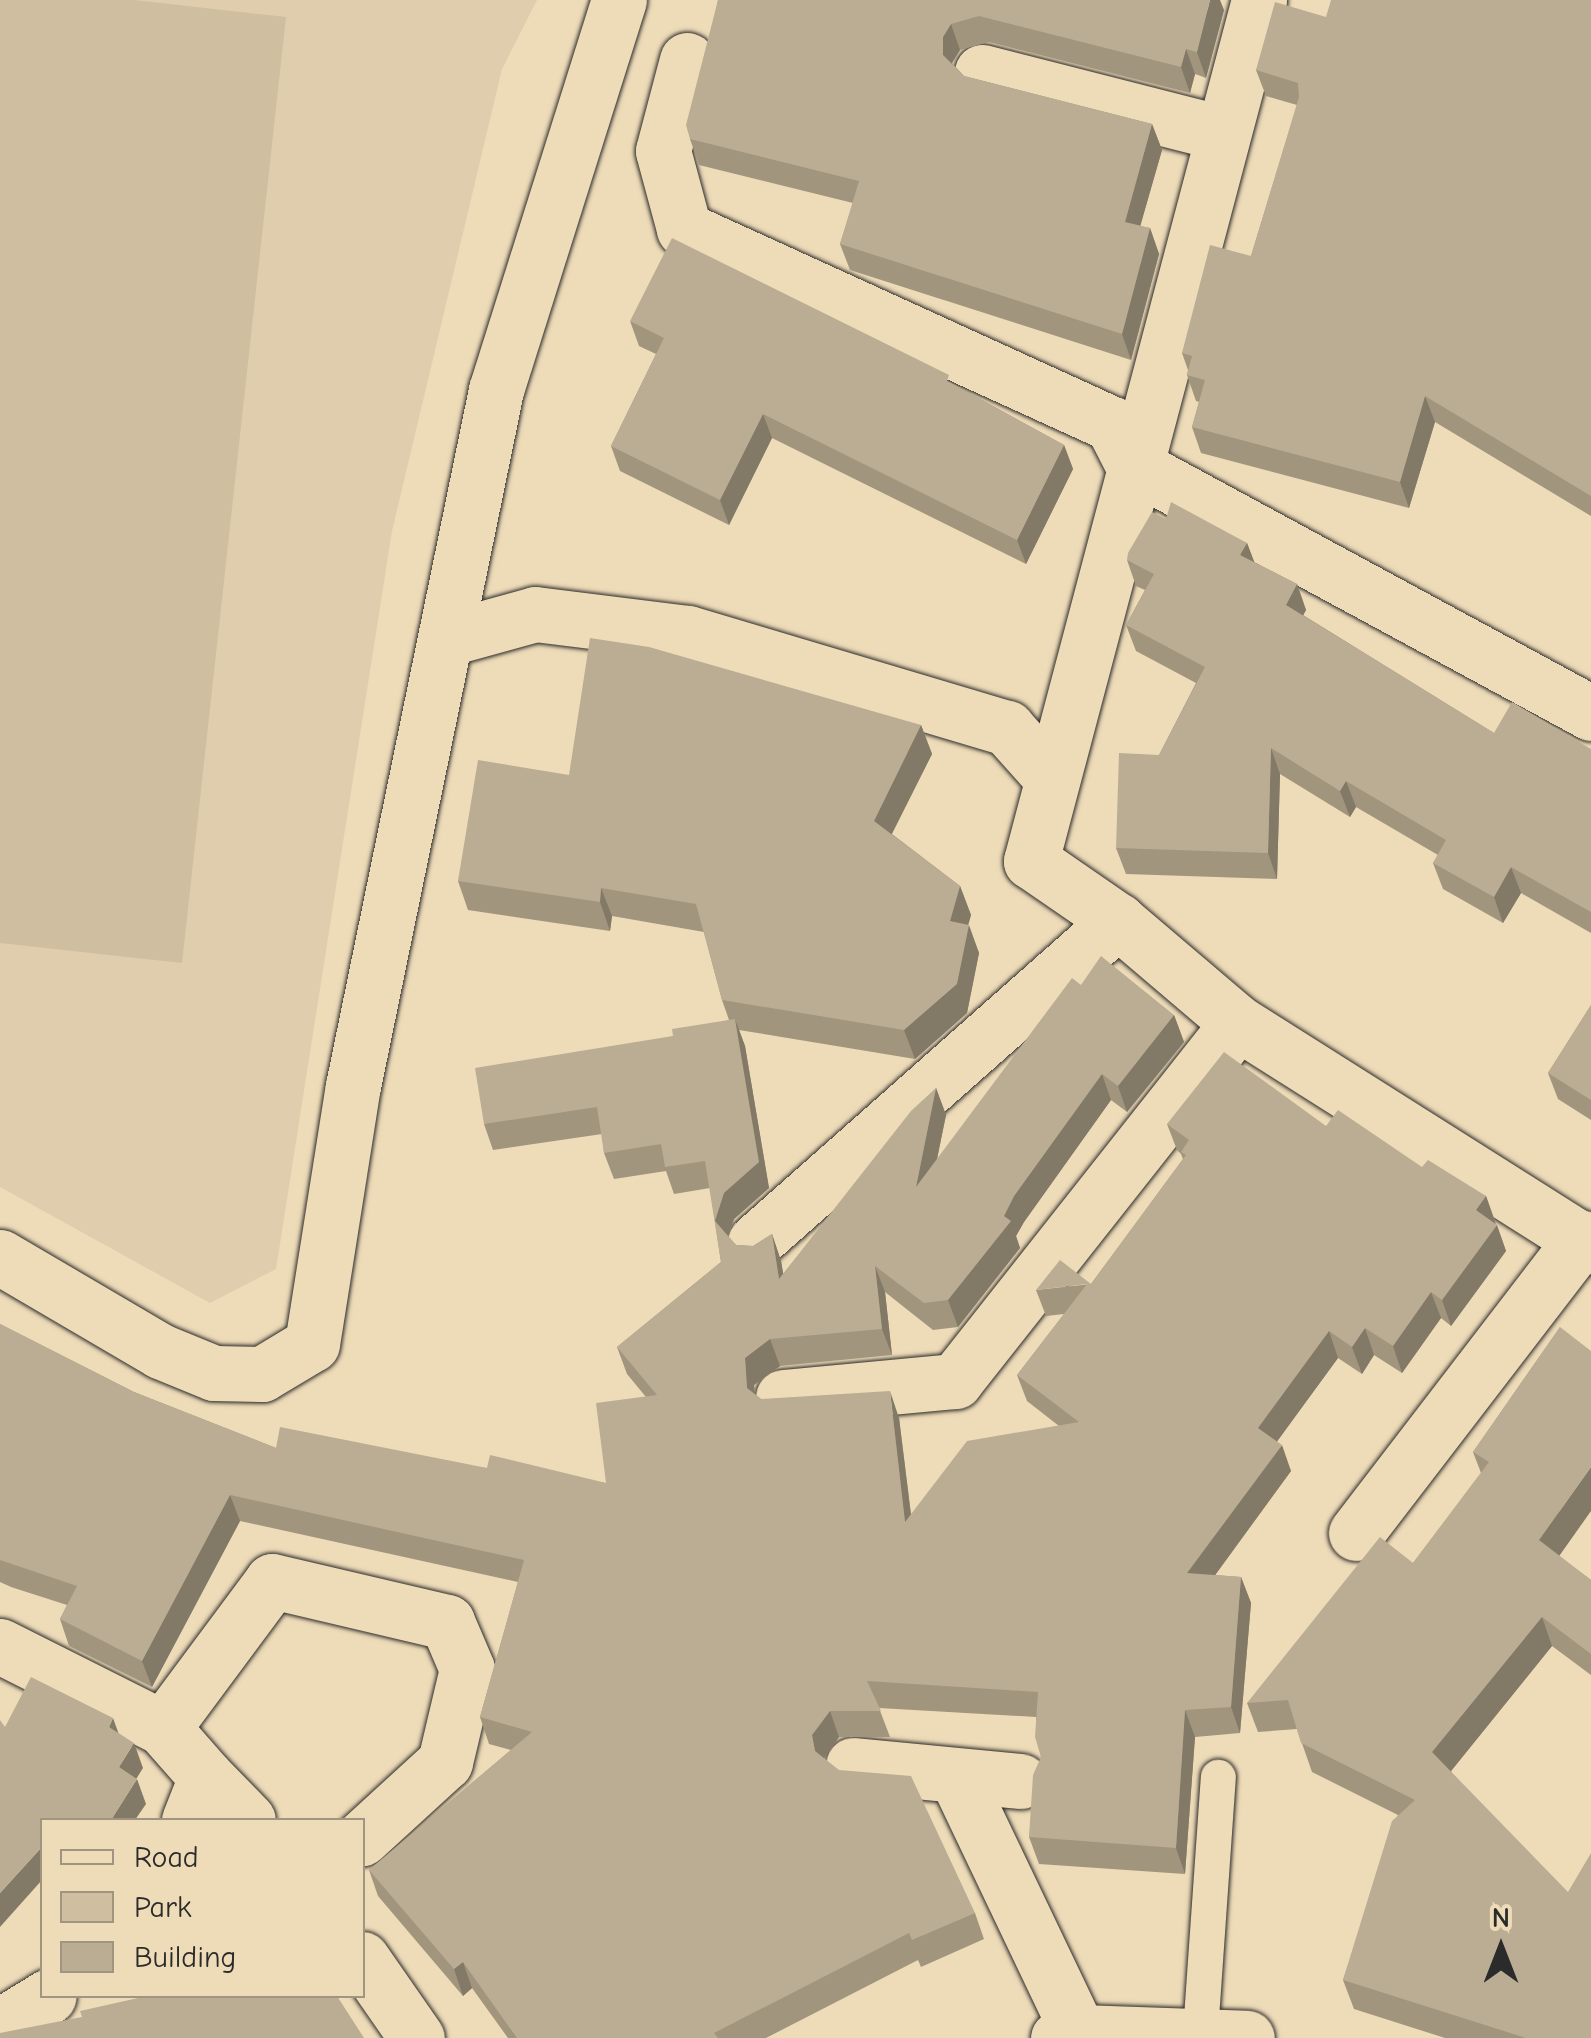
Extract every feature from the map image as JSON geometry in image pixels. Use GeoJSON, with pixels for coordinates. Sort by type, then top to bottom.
{"type":"FeatureCollection","features":[{"type":"Feature","properties":{"kind":"street"},"geometry":{"type":"LineString","coordinates":[[0,1257],[160,1351],[214,1372],[262,1374],[312,1344],[354,1086],[496,390],[619,0]]}},
{"type":"Feature","properties":{"kind":"street"},"geometry":{"type":"LineString","coordinates":[[1259,0],[1049,774],[1031,861],[1118,921],[1238,1023],[1587,1242],[1356,1534]]}},
{"type":"Feature","properties":{"kind":"street"},"geometry":{"type":"LineString","coordinates":[[687,60],[664,151],[684,230],[1112,424],[1133,465],[1591,713]]}},
{"type":"Feature","properties":{"kind":"street"},"geometry":{"type":"LineString","coordinates":[[982,72],[1221,133]]}},
{"type":"Feature","properties":{"kind":"street"},"geometry":{"type":"LineString","coordinates":[[444,639],[535,614],[688,633],[1007,728],[1049,774]]}},
{"type":"Feature","properties":{"kind":"street"},"geometry":{"type":"LineString","coordinates":[[754,1242],[1118,921]]}},
{"type":"Feature","properties":{"kind":"street"},"geometry":{"type":"LineString","coordinates":[[783,1396],[954,1381],[1238,1023]]}},
{"type":"Feature","properties":{"kind":"street"},"geometry":{"type":"LineString","coordinates":[[163,1728],[272,1582],[446,1622],[467,1669],[444,1762],[365,1835]]}},
{"type":"Feature","properties":{"kind":"street"},"geometry":{"type":"LineString","coordinates":[[0,1646],[163,1728],[198,1799],[243,1818]]}},
{"type":"Feature","properties":{"kind":"street"},"geometry":{"type":"LineString","coordinates":[[852,1765],[1020,1781]]}},
{"type":"Feature","properties":{"kind":"street"},"geometry":{"type":"LineString","coordinates":[[956,1776],[1068,2035],[1224,2035]]}},
{"type":"Feature","properties":{"kind":"street"},"geometry":{"type":"LineString","coordinates":[[365,1963],[417,2038]]}},
{"type":"Feature","properties":{"kind":"street"},"geometry":{"type":"LineString","coordinates":[[0,2026],[46,1998]]}},
{"type":"Feature","properties":{"kind":"lane"},"geometry":{"type":"LineString","coordinates":[[1218,1777],[1224,2035]]}},
{"type":"Feature","properties":{"kind":"shaded area"},"geometry":{"type":"Polygon","coordinates":[[[0,0],[537,0],[502,69],[392,531],[276,1269],[210,1303],[0,1187],[0,0]]]}},
{"type":"Feature","properties":{"kind":"green space"},"geometry":{"type":"Polygon","coordinates":[[[0,0],[134,0],[286,17],[182,963],[0,943],[0,0]]]}},
{"type":"Feature","properties":{"kind":"building"},"geometry":{"type":"Polygon","coordinates":[[[718,0],[1210,0],[1197,52],[1186,49],[1181,67],[979,16],[951,24],[943,37],[943,55],[964,76],[1152,124],[1125,222],[1150,228],[1122,334],[840,244],[859,181],[690,139],[686,125],[718,0]]]}},
{"type":"Feature","properties":{"kind":"building"},"geometry":{"type":"Polygon","coordinates":[[[1331,0],[1591,0],[1591,496],[1425,396],[1400,482],[1192,427],[1205,380],[1187,375],[1192,356],[1182,353],[1210,245],[1251,256],[1299,97],[1298,83],[1256,70],[1275,2],[1326,17],[1331,0]]]}},
{"type":"Feature","properties":{"kind":"building"},"geometry":{"type":"Polygon","coordinates":[[[672,238],[949,375],[947,381],[1064,445],[1017,540],[763,414],[720,500],[611,446],[664,338],[630,321],[672,238]]]}},
{"type":"Feature","properties":{"kind":"building"},"geometry":{"type":"Polygon","coordinates":[[[1171,502],[1247,543],[1240,555],[1297,584],[1286,605],[1494,733],[1512,702],[1591,749],[1591,912],[1511,867],[1494,897],[1433,863],[1446,840],[1346,781],[1340,791],[1271,748],[1268,853],[1116,848],[1119,753],[1159,755],[1205,667],[1126,625],[1154,574],[1127,560],[1128,553],[1152,512],[1166,519],[1171,502]]]}},
{"type":"Feature","properties":{"kind":"building"},"geometry":{"type":"Polygon","coordinates":[[[590,638],[649,647],[921,725],[874,821],[960,886],[950,921],[969,925],[957,984],[904,1030],[722,1000],[696,904],[601,888],[600,902],[458,881],[478,760],[569,775],[590,638]]]}},
{"type":"Feature","properties":{"kind":"building"},"geometry":{"type":"Polygon","coordinates":[[[1101,956],[1174,1015],[1118,1086],[1102,1074],[1014,1196],[1004,1216],[1011,1221],[948,1300],[924,1303],[875,1266],[882,1329],[770,1339],[745,1358],[747,1388],[761,1399],[890,1391],[905,1522],[967,1441],[1079,1422],[1017,1375],[1087,1284],[1036,1290],[1060,1260],[1091,1284],[1186,1155],[1181,1152],[1189,1140],[1167,1124],[1224,1052],[1326,1126],[1338,1110],[1422,1167],[1428,1160],[1486,1196],[1476,1210],[1497,1225],[1442,1300],[1431,1292],[1393,1346],[1365,1328],[1352,1347],[1329,1331],[1258,1428],[1282,1445],[1187,1573],[1241,1577],[1231,1707],[1185,1710],[1176,1848],[1029,1837],[1033,1775],[1041,1757],[1035,1737],[1038,1692],[867,1681],[881,1711],[830,1711],[812,1735],[815,1751],[839,1770],[911,1776],[975,1913],[912,1940],[909,1933],[714,2033],[718,2038],[517,2038],[463,1962],[454,1969],[369,1870],[532,1732],[480,1717],[524,1560],[230,1495],[142,1661],[60,1619],[77,1586],[0,1560],[0,1324],[134,1392],[276,1448],[280,1427],[487,1468],[490,1455],[606,1483],[596,1403],[657,1395],[617,1347],[721,1262],[705,1161],[665,1167],[661,1144],[604,1153],[597,1107],[484,1124],[475,1068],[673,1036],[672,1029],[735,1019],[759,1162],[724,1193],[715,1221],[736,1245],[753,1246],[772,1234],[779,1279],[911,1111],[936,1088],[916,1187],[1072,978],[1081,985],[1101,956]]]}},
{"type":"Feature","properties":{"kind":"building"},"geometry":{"type":"Polygon","coordinates":[[[1591,1005],[1591,1100],[1548,1073],[1591,1005]]]}},
{"type":"Feature","properties":{"kind":"building"},"geometry":{"type":"Polygon","coordinates":[[[1560,1327],[1591,1351],[1591,1467],[1539,1540],[1591,1580],[1591,1654],[1542,1617],[1432,1752],[1568,1892],[1591,1853],[1591,2038],[1526,2038],[1343,1980],[1392,1821],[1415,1800],[1301,1743],[1288,1700],[1247,1703],[1380,1537],[1413,1563],[1489,1462],[1473,1452],[1560,1327]]]}},
{"type":"Feature","properties":{"kind":"building"},"geometry":{"type":"Polygon","coordinates":[[[31,1677],[113,1718],[109,1727],[134,1743],[119,1767],[137,1779],[112,1818],[40,1818],[40,1849],[0,1893],[0,1720],[5,1727],[31,1677]]]}},
{"type":"Feature","properties":{"kind":"building"},"geometry":{"type":"Polygon","coordinates":[[[138,1998],[338,1998],[364,2038],[0,2038],[0,2033],[82,2017],[80,2011],[138,1998]]]}}]}
